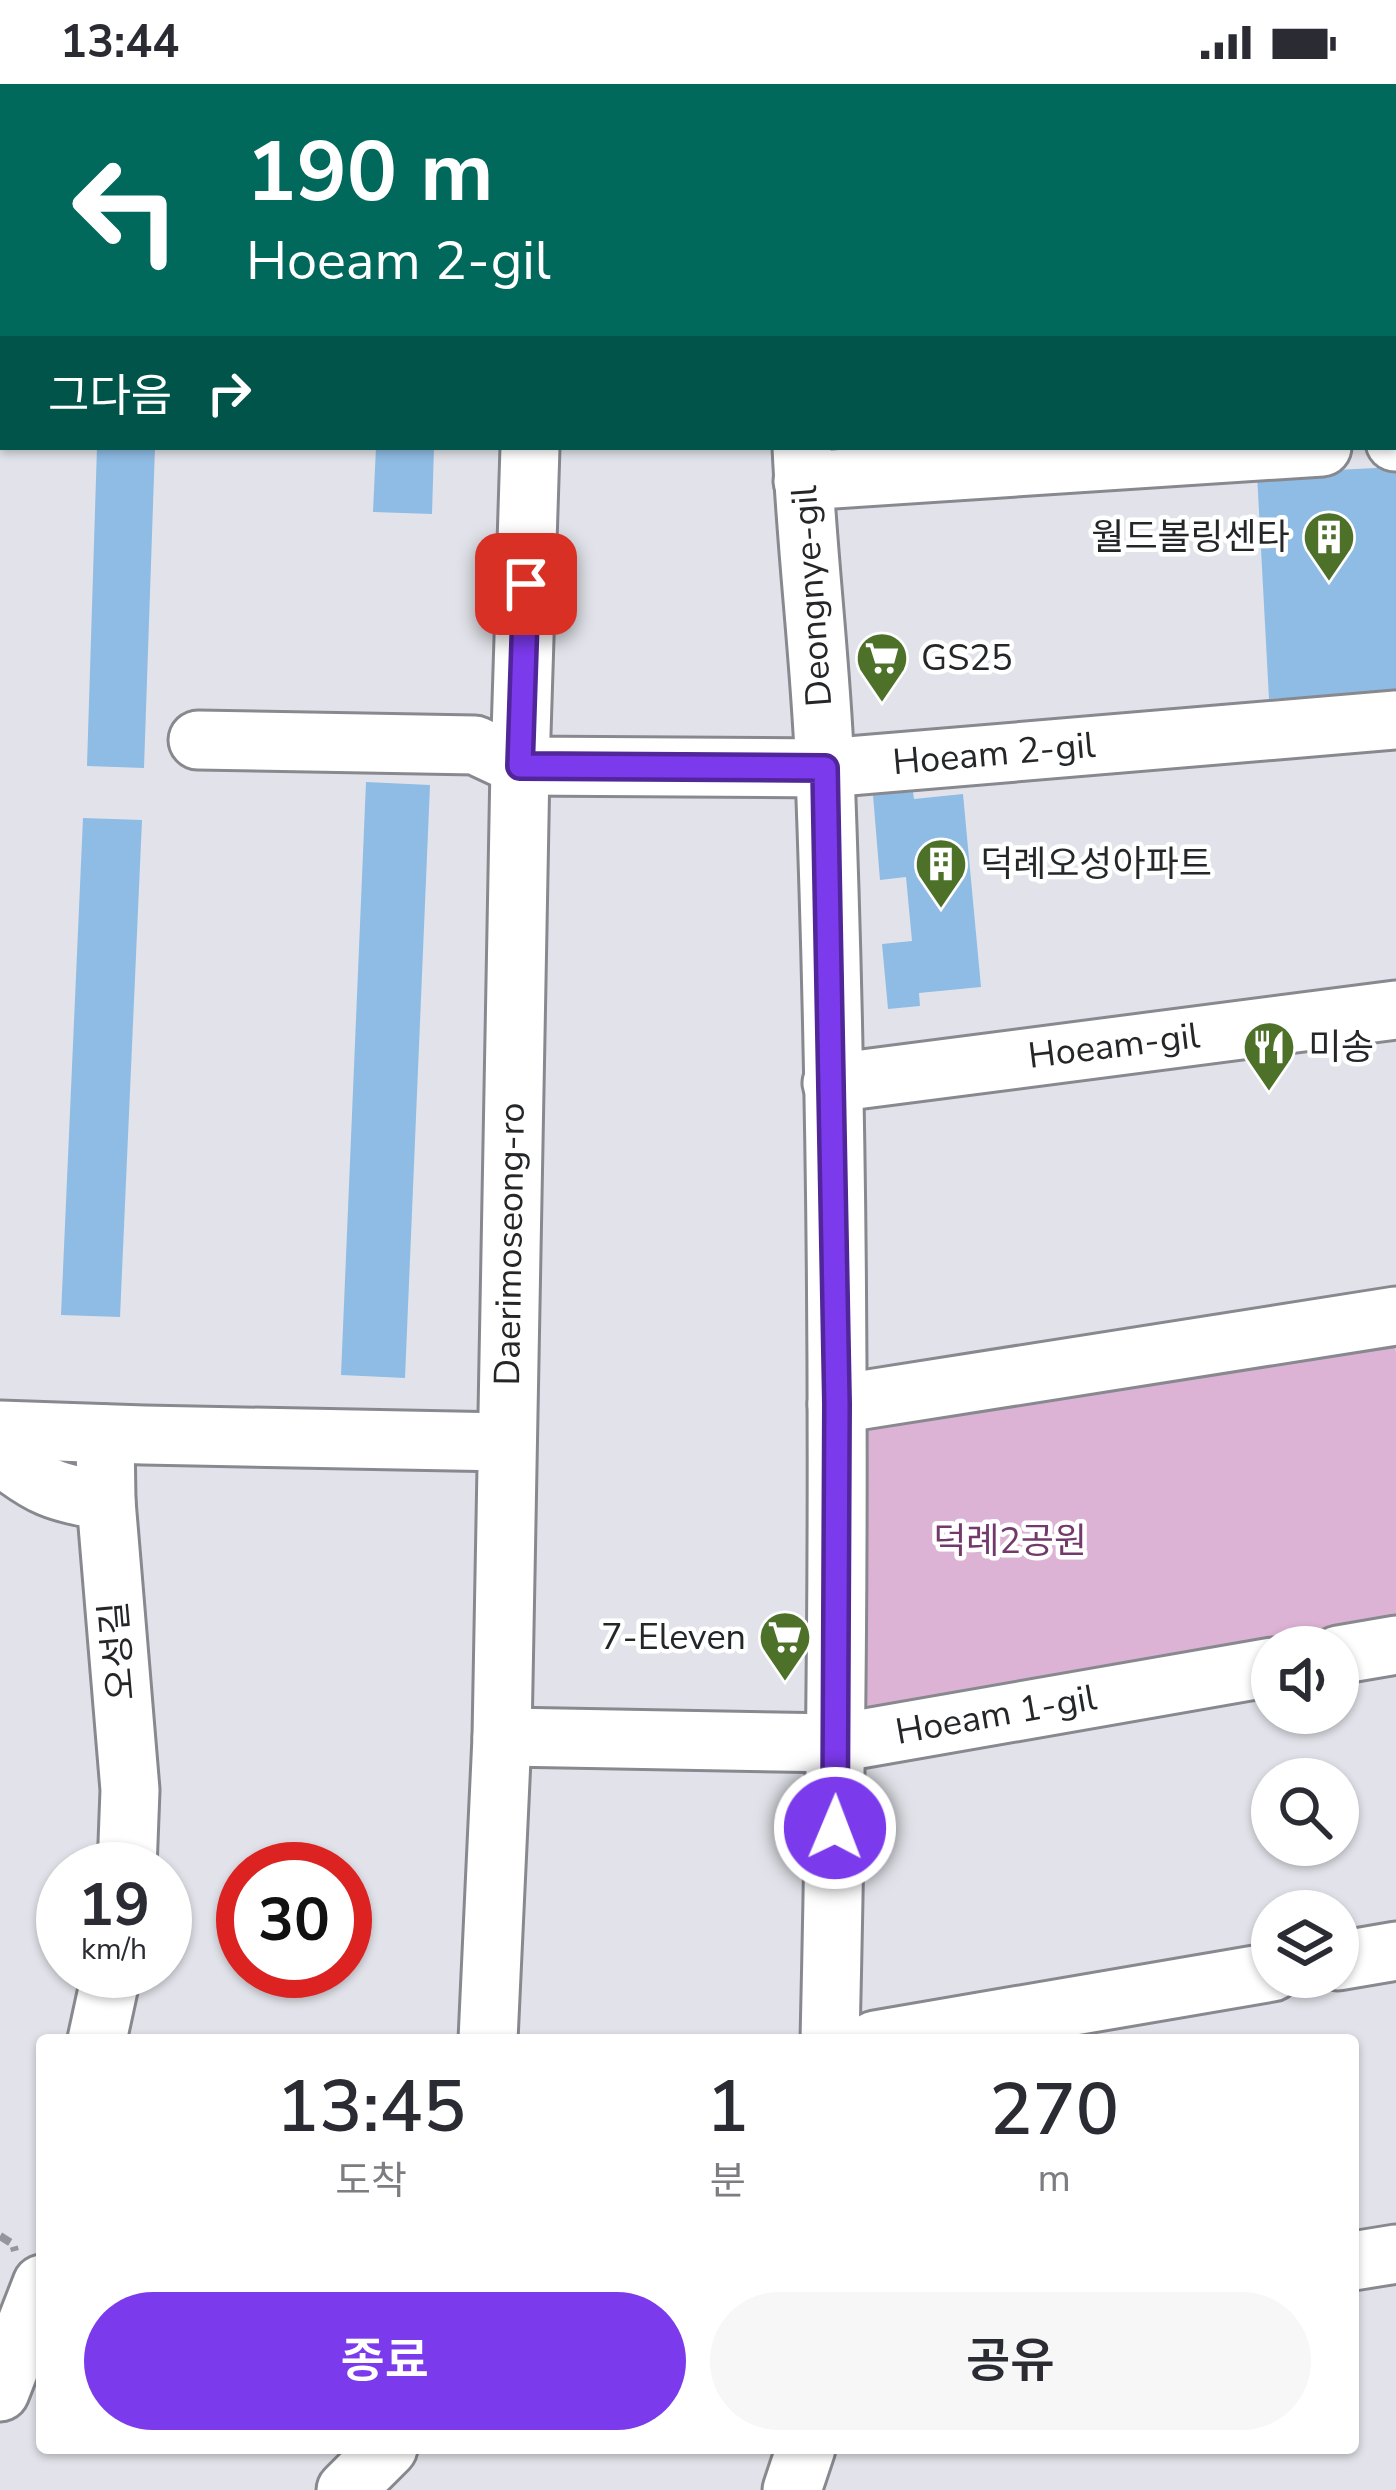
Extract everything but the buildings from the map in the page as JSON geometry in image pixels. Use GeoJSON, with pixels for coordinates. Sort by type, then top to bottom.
{"type":"FeatureCollection","features":[{"type":"Feature","properties":{"kind":"street","name":"Daerimoseong-ro"},"geometry":{"type":"LineString","coordinates":[[488,2034],[502,1737],[530,450]]}},
{"type":"Feature","properties":{"kind":"street"},"geometry":{"type":"LineString","coordinates":[[802,464],[1230,450]]}},
{"type":"Feature","properties":{"kind":"street","name":"Deongnye-gil"},"geometry":{"type":"LineString","coordinates":[[802,464],[825,768],[832,1083],[837,1742],[830,2034]]}},
{"type":"Feature","properties":{"kind":"street","name":"Hoeam 2-gil"},"geometry":{"type":"LineString","coordinates":[[520,766],[825,768],[1396,720]]}},
{"type":"Feature","properties":{"kind":"street"},"geometry":{"type":"LineString","coordinates":[[198,740],[475,745],[520,766]]}},
{"type":"Feature","properties":{"kind":"street","name":"Hoeam-gil"},"geometry":{"type":"LineString","coordinates":[[832,1083],[1396,1010]]}},
{"type":"Feature","properties":{"kind":"street"},"geometry":{"type":"LineString","coordinates":[[837,1404],[1396,1316]]}},
{"type":"Feature","properties":{"kind":"street"},"geometry":{"type":"LineString","coordinates":[[0,1430],[506,1442]]}},
{"type":"Feature","properties":{"kind":"street","name":"오성길"},"geometry":{"type":"LineString","coordinates":[[105,1434],[106,1502],[130,1790],[128,1842]]}},
{"type":"Feature","properties":{"kind":"street"},"geometry":{"type":"LineString","coordinates":[[0,1455],[31,1480],[59,1492],[106,1502]]}},
{"type":"Feature","properties":{"kind":"street"},"geometry":{"type":"LineString","coordinates":[[1359,1651],[1396,1645]]}},
{"type":"Feature","properties":{"kind":"street","name":"Hoeam 1-gil"},"geometry":{"type":"LineString","coordinates":[[502,1737],[837,1742],[1251,1671]]}},
{"type":"Feature","properties":{"kind":"street"},"geometry":{"type":"LineString","coordinates":[[1359,1957],[1396,1951]]}},
{"type":"Feature","properties":{"kind":"street"},"geometry":{"type":"LineString","coordinates":[[910,2034],[1251,1976]]}},
{"type":"Feature","properties":{"kind":"street"},"geometry":{"type":"LineString","coordinates":[[98,2034],[106,1998]]}},
{"type":"Feature","properties":{"kind":"street"},"geometry":{"type":"LineString","coordinates":[[1359,2260],[1396,2254]]}},
{"type":"Feature","properties":{"kind":"street"},"geometry":{"type":"LineString","coordinates":[[0,2392],[36,2299]]}},
{"type":"Feature","properties":{"kind":"street"},"geometry":{"type":"LineString","coordinates":[[346,2490],[382,2454]]}},
{"type":"Feature","properties":{"kind":"street"},"geometry":{"type":"LineString","coordinates":[[792,2490],[804,2454]]}},
{"type":"Feature","properties":{"kind":"green space","name":"덕례2공원"},"geometry":{"type":"Polygon","coordinates":[[[1393,1335],[1396,1622],[1359,1629],[1251,1626],[1251,1648],[868,1717],[850,1450],[866,1422],[1393,1335]]]}},
{"type":"Feature","properties":{"kind":"place","name":"월드볼링센타"},"geometry":{"type":"Point","coordinates":[1329,583]}},
{"type":"Feature","properties":{"kind":"place","name":"GS25"},"geometry":{"type":"Point","coordinates":[882,704]}},
{"type":"Feature","properties":{"kind":"place","name":"덕례오성아파트"},"geometry":{"type":"Point","coordinates":[941,910]}},
{"type":"Feature","properties":{"kind":"place","name":"미송"},"geometry":{"type":"Point","coordinates":[1269,1093]}},
{"type":"Feature","properties":{"kind":"place","name":"7-Eleven"},"geometry":{"type":"Point","coordinates":[785,1683]}},
{"type":"Feature","properties":{"kind":"route"},"geometry":{"type":"LineString","coordinates":[[526,584],[520,766],[825,768],[837,1404],[835,1828]]}}]}
